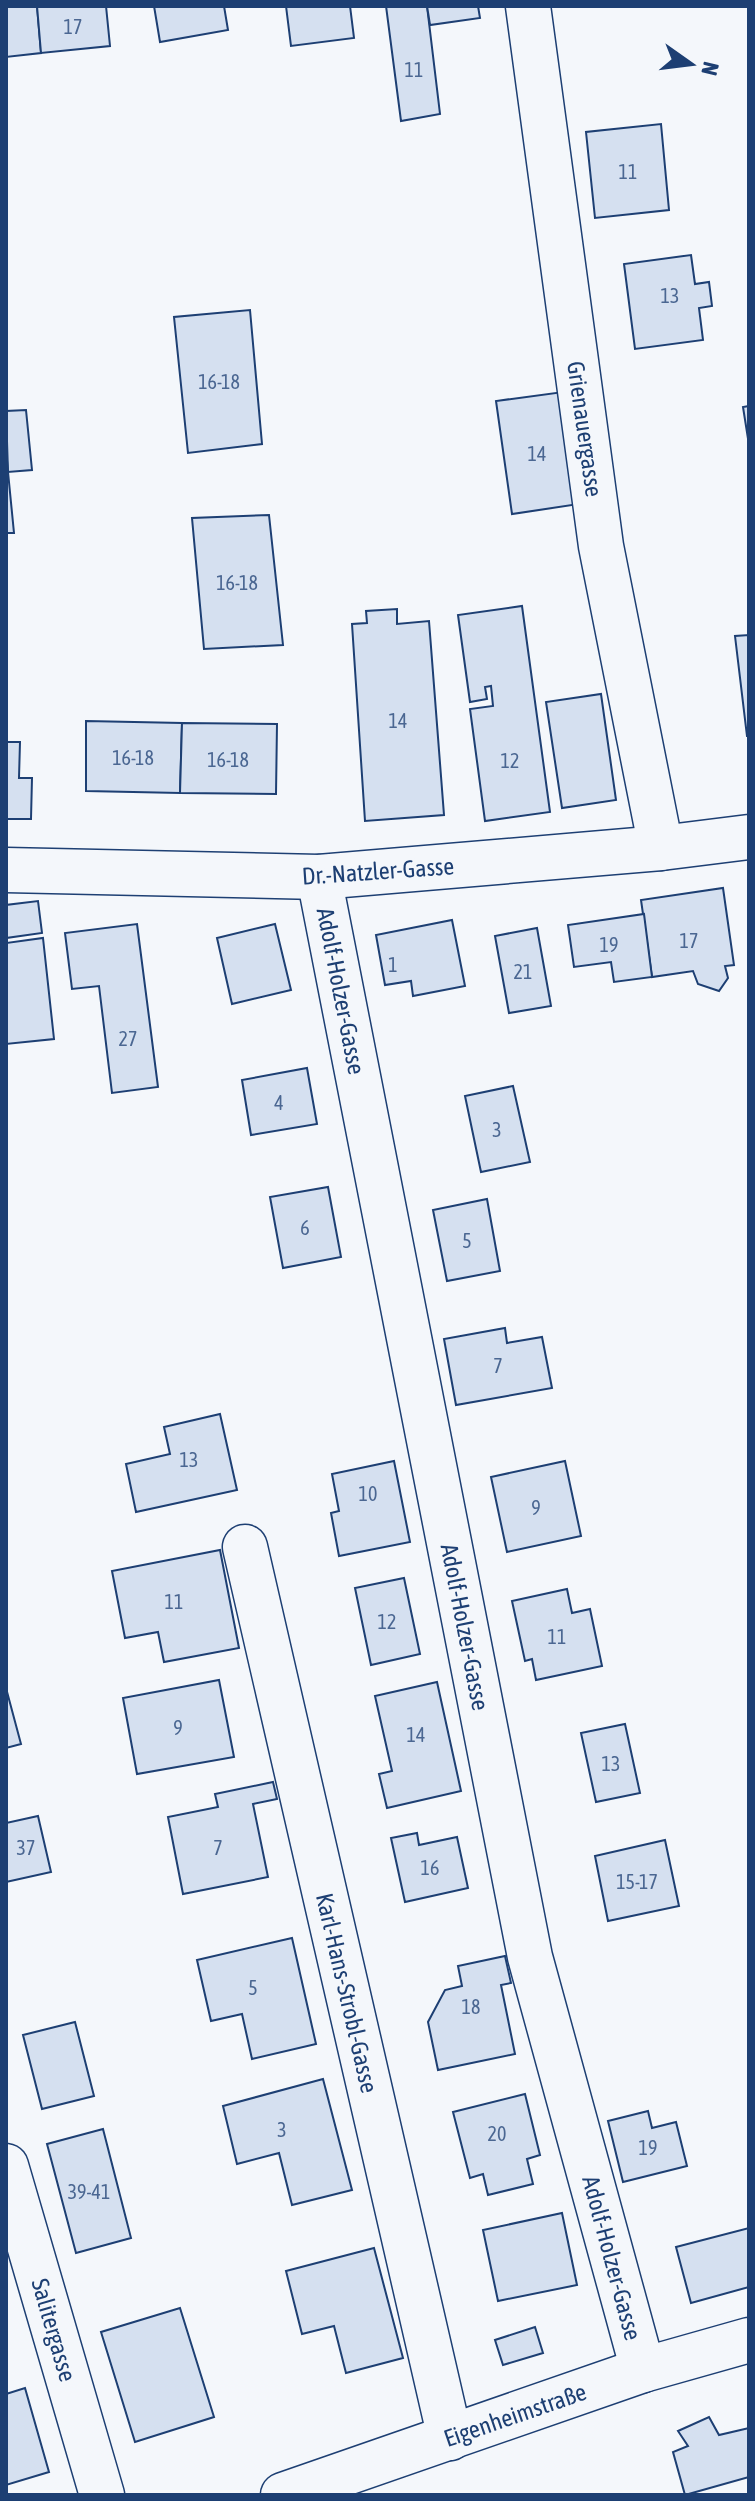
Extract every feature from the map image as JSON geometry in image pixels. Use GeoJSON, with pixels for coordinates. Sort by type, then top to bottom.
{"type":"FeatureCollection","features":[{"type":"Feature","properties":{"kind":"street","name":"Grienauergasse"},"geometry":{"type":"LineString","coordinates":[[528,6],[601,546],[661,848]]}},
{"type":"Feature","properties":{"kind":"street","name":"Dr.-Natzler-Gasse"},"geometry":{"type":"LineString","coordinates":[[6,870],[319,877],[661,848],[749,837]]}},
{"type":"Feature","properties":{"kind":"street","name":"Adolf-Holzer-Gasse"},"geometry":{"type":"LineString","coordinates":[[319,877],[530,1957],[643,2370]]}},
{"type":"Feature","properties":{"kind":"street","name":"Karl-Hans-Strobl-Gasse"},"geometry":{"type":"LineString","coordinates":[[245,1547],[450,2438]]}},
{"type":"Feature","properties":{"kind":"street","name":"Salitergasse"},"geometry":{"type":"LineString","coordinates":[[6,2166],[102,2495]]}},
{"type":"Feature","properties":{"kind":"street","name":"Eigenheimstraße"},"geometry":{"type":"LineString","coordinates":[[283,2495],[643,2370],[749,2340]]}},
{"type":"Feature","properties":{"kind":"building"},"geometry":{"type":"Polygon","coordinates":[[[6,6],[37,6],[41,53],[6,57],[6,6]]]}},
{"type":"Feature","properties":{"kind":"building"},"geometry":{"type":"Polygon","coordinates":[[[37,6],[106,6],[110,46],[41,53],[37,6]]]}},
{"type":"Feature","properties":{"kind":"building"},"geometry":{"type":"Polygon","coordinates":[[[154,6],[224,6],[228,30],[160,42],[154,6]]]}},
{"type":"Feature","properties":{"kind":"building"},"geometry":{"type":"Polygon","coordinates":[[[286,6],[350,6],[354,38],[291,46],[286,6]]]}},
{"type":"Feature","properties":{"kind":"building"},"geometry":{"type":"Polygon","coordinates":[[[386,6],[427,6],[440,114],[401,121],[386,6]]]}},
{"type":"Feature","properties":{"kind":"building"},"geometry":{"type":"Polygon","coordinates":[[[427,6],[478,6],[480,18],[430,25],[427,6]]]}},
{"type":"Feature","properties":{"kind":"building"},"geometry":{"type":"Polygon","coordinates":[[[661,124],[669,210],[595,218],[586,132],[661,124]]]}},
{"type":"Feature","properties":{"kind":"building"},"geometry":{"type":"Polygon","coordinates":[[[691,255],[695,284],[709,282],[712,306],[699,308],[703,340],[635,349],[624,264],[691,255]]]}},
{"type":"Feature","properties":{"kind":"building"},"geometry":{"type":"Polygon","coordinates":[[[250,310],[262,444],[188,453],[174,317],[250,310]]]}},
{"type":"Feature","properties":{"kind":"building"},"geometry":{"type":"Polygon","coordinates":[[[563,392],[579,504],[512,514],[496,401],[563,392]]]}},
{"type":"Feature","properties":{"kind":"building"},"geometry":{"type":"Polygon","coordinates":[[[749,406],[749,445],[743,407],[749,406]]]}},
{"type":"Feature","properties":{"kind":"building"},"geometry":{"type":"Polygon","coordinates":[[[26,410],[32,470],[8,472],[6,411],[26,410]]]}},
{"type":"Feature","properties":{"kind":"building"},"geometry":{"type":"Polygon","coordinates":[[[6,449],[8,472],[14,533],[6,533],[6,449]]]}},
{"type":"Feature","properties":{"kind":"building"},"geometry":{"type":"Polygon","coordinates":[[[269,515],[283,645],[204,649],[192,518],[269,515]]]}},
{"type":"Feature","properties":{"kind":"building"},"geometry":{"type":"Polygon","coordinates":[[[522,606],[550,812],[485,821],[470,709],[493,706],[491,686],[485,687],[487,699],[470,702],[458,615],[522,606]]]}},
{"type":"Feature","properties":{"kind":"building"},"geometry":{"type":"Polygon","coordinates":[[[397,609],[397,624],[429,621],[444,815],[365,821],[352,624],[367,623],[366,611],[397,609]]]}},
{"type":"Feature","properties":{"kind":"building"},"geometry":{"type":"Polygon","coordinates":[[[749,635],[749,736],[747,736],[735,636],[749,635]]]}},
{"type":"Feature","properties":{"kind":"building"},"geometry":{"type":"Polygon","coordinates":[[[601,694],[616,800],[562,808],[546,702],[601,694]]]}},
{"type":"Feature","properties":{"kind":"building"},"geometry":{"type":"Polygon","coordinates":[[[86,721],[182,723],[180,793],[86,791],[86,721]]]}},
{"type":"Feature","properties":{"kind":"building"},"geometry":{"type":"Polygon","coordinates":[[[182,723],[277,724],[276,794],[180,793],[182,723]]]}},
{"type":"Feature","properties":{"kind":"building"},"geometry":{"type":"Polygon","coordinates":[[[6,742],[20,742],[19,778],[32,778],[31,819],[6,819],[6,742]]]}},
{"type":"Feature","properties":{"kind":"building"},"geometry":{"type":"Polygon","coordinates":[[[723,888],[734,965],[725,966],[728,978],[719,991],[698,984],[693,971],[652,977],[641,900],[723,888]]]}},
{"type":"Feature","properties":{"kind":"building"},"geometry":{"type":"Polygon","coordinates":[[[38,901],[42,933],[6,938],[6,905],[38,901]]]}},
{"type":"Feature","properties":{"kind":"building"},"geometry":{"type":"Polygon","coordinates":[[[644,914],[652,977],[614,982],[611,962],[574,967],[568,925],[644,914]]]}},
{"type":"Feature","properties":{"kind":"building"},"geometry":{"type":"Polygon","coordinates":[[[452,920],[465,986],[413,996],[411,981],[385,985],[376,935],[452,920]]]}},
{"type":"Feature","properties":{"kind":"building"},"geometry":{"type":"Polygon","coordinates":[[[137,924],[158,1087],[112,1093],[99,986],[72,989],[65,933],[137,924]]]}},
{"type":"Feature","properties":{"kind":"building"},"geometry":{"type":"Polygon","coordinates":[[[275,924],[291,990],[232,1004],[217,938],[275,924]]]}},
{"type":"Feature","properties":{"kind":"building"},"geometry":{"type":"Polygon","coordinates":[[[537,928],[551,1006],[509,1013],[495,936],[537,928]]]}},
{"type":"Feature","properties":{"kind":"building"},"geometry":{"type":"Polygon","coordinates":[[[43,938],[54,1039],[6,1044],[6,943],[43,938]]]}},
{"type":"Feature","properties":{"kind":"building"},"geometry":{"type":"Polygon","coordinates":[[[307,1068],[317,1124],[251,1135],[242,1080],[307,1068]]]}},
{"type":"Feature","properties":{"kind":"building"},"geometry":{"type":"Polygon","coordinates":[[[513,1086],[530,1162],[481,1172],[465,1096],[513,1086]]]}},
{"type":"Feature","properties":{"kind":"building"},"geometry":{"type":"Polygon","coordinates":[[[328,1187],[341,1257],[283,1268],[270,1197],[328,1187]]]}},
{"type":"Feature","properties":{"kind":"building"},"geometry":{"type":"Polygon","coordinates":[[[487,1199],[500,1271],[447,1281],[433,1210],[487,1199]]]}},
{"type":"Feature","properties":{"kind":"building"},"geometry":{"type":"Polygon","coordinates":[[[505,1328],[507,1343],[542,1337],[552,1388],[456,1405],[444,1339],[505,1328]]]}},
{"type":"Feature","properties":{"kind":"building"},"geometry":{"type":"Polygon","coordinates":[[[220,1414],[237,1490],[136,1512],[126,1464],[170,1454],[164,1427],[220,1414]]]}},
{"type":"Feature","properties":{"kind":"building"},"geometry":{"type":"Polygon","coordinates":[[[394,1461],[410,1542],[339,1556],[331,1513],[339,1511],[332,1474],[394,1461]]]}},
{"type":"Feature","properties":{"kind":"building"},"geometry":{"type":"Polygon","coordinates":[[[565,1461],[581,1536],[507,1552],[491,1477],[565,1461]]]}},
{"type":"Feature","properties":{"kind":"building"},"geometry":{"type":"Polygon","coordinates":[[[220,1550],[239,1648],[164,1662],[158,1632],[125,1638],[112,1571],[220,1550]]]}},
{"type":"Feature","properties":{"kind":"building"},"geometry":{"type":"Polygon","coordinates":[[[404,1578],[420,1654],[371,1665],[355,1588],[404,1578]]]}},
{"type":"Feature","properties":{"kind":"building"},"geometry":{"type":"Polygon","coordinates":[[[567,1589],[572,1613],[590,1609],[602,1666],[536,1680],[532,1659],[525,1661],[512,1601],[567,1589]]]}},
{"type":"Feature","properties":{"kind":"building"},"geometry":{"type":"Polygon","coordinates":[[[219,1680],[234,1757],[137,1774],[123,1698],[219,1680]]]}},
{"type":"Feature","properties":{"kind":"building"},"geometry":{"type":"Polygon","coordinates":[[[437,1682],[461,1791],[387,1808],[379,1774],[392,1771],[375,1696],[437,1682]]]}},
{"type":"Feature","properties":{"kind":"building"},"geometry":{"type":"Polygon","coordinates":[[[6,1688],[21,1744],[6,1748],[6,1688]]]}},
{"type":"Feature","properties":{"kind":"building"},"geometry":{"type":"Polygon","coordinates":[[[625,1724],[640,1793],[596,1802],[581,1733],[625,1724]]]}},
{"type":"Feature","properties":{"kind":"building"},"geometry":{"type":"Polygon","coordinates":[[[273,1782],[277,1799],[253,1804],[268,1877],[183,1894],[168,1817],[218,1807],[215,1794],[273,1782]]]}},
{"type":"Feature","properties":{"kind":"building"},"geometry":{"type":"Polygon","coordinates":[[[38,1816],[51,1872],[6,1882],[6,1823],[38,1816]]]}},
{"type":"Feature","properties":{"kind":"building"},"geometry":{"type":"Polygon","coordinates":[[[417,1833],[419,1845],[457,1837],[468,1888],[405,1902],[391,1838],[417,1833]]]}},
{"type":"Feature","properties":{"kind":"building"},"geometry":{"type":"Polygon","coordinates":[[[665,1840],[679,1906],[608,1921],[595,1856],[665,1840]]]}},
{"type":"Feature","properties":{"kind":"building"},"geometry":{"type":"Polygon","coordinates":[[[292,1938],[316,2044],[252,2059],[242,2014],[211,2021],[197,1960],[292,1938]]]}},
{"type":"Feature","properties":{"kind":"building"},"geometry":{"type":"Polygon","coordinates":[[[505,1956],[511,1983],[501,1985],[515,2054],[438,2070],[428,2022],[445,1990],[462,1986],[458,1966],[505,1956]]]}},
{"type":"Feature","properties":{"kind":"building"},"geometry":{"type":"Polygon","coordinates":[[[75,2022],[94,2096],[42,2109],[23,2035],[75,2022]]]}},
{"type":"Feature","properties":{"kind":"building"},"geometry":{"type":"Polygon","coordinates":[[[323,2079],[352,2190],[292,2205],[279,2153],[237,2164],[223,2106],[323,2079]]]}},
{"type":"Feature","properties":{"kind":"building"},"geometry":{"type":"Polygon","coordinates":[[[525,2094],[540,2155],[527,2159],[533,2184],[488,2195],[483,2174],[470,2178],[453,2112],[525,2094]]]}},
{"type":"Feature","properties":{"kind":"building"},"geometry":{"type":"Polygon","coordinates":[[[648,2111],[652,2128],[676,2122],[687,2166],[623,2182],[608,2121],[648,2111]]]}},
{"type":"Feature","properties":{"kind":"building"},"geometry":{"type":"Polygon","coordinates":[[[103,2129],[131,2238],[76,2253],[47,2144],[103,2129]]]}},
{"type":"Feature","properties":{"kind":"building"},"geometry":{"type":"Polygon","coordinates":[[[562,2213],[577,2285],[498,2301],[483,2230],[562,2213]]]}},
{"type":"Feature","properties":{"kind":"building"},"geometry":{"type":"Polygon","coordinates":[[[749,2228],[749,2287],[691,2303],[676,2247],[749,2228]]]}},
{"type":"Feature","properties":{"kind":"building"},"geometry":{"type":"Polygon","coordinates":[[[374,2248],[403,2358],[346,2373],[334,2326],[302,2334],[286,2271],[374,2248]]]}},
{"type":"Feature","properties":{"kind":"building"},"geometry":{"type":"Polygon","coordinates":[[[180,2308],[214,2417],[135,2442],[101,2332],[180,2308]]]}},
{"type":"Feature","properties":{"kind":"building"},"geometry":{"type":"Polygon","coordinates":[[[535,2327],[543,2353],[503,2365],[495,2340],[535,2327]]]}},
{"type":"Feature","properties":{"kind":"building"},"geometry":{"type":"Polygon","coordinates":[[[25,2388],[49,2472],[6,2485],[6,2394],[25,2388]]]}},
{"type":"Feature","properties":{"kind":"building"},"geometry":{"type":"Polygon","coordinates":[[[709,2417],[719,2435],[749,2428],[749,2477],[685,2495],[673,2452],[688,2446],[678,2431],[709,2417]]]}}]}
